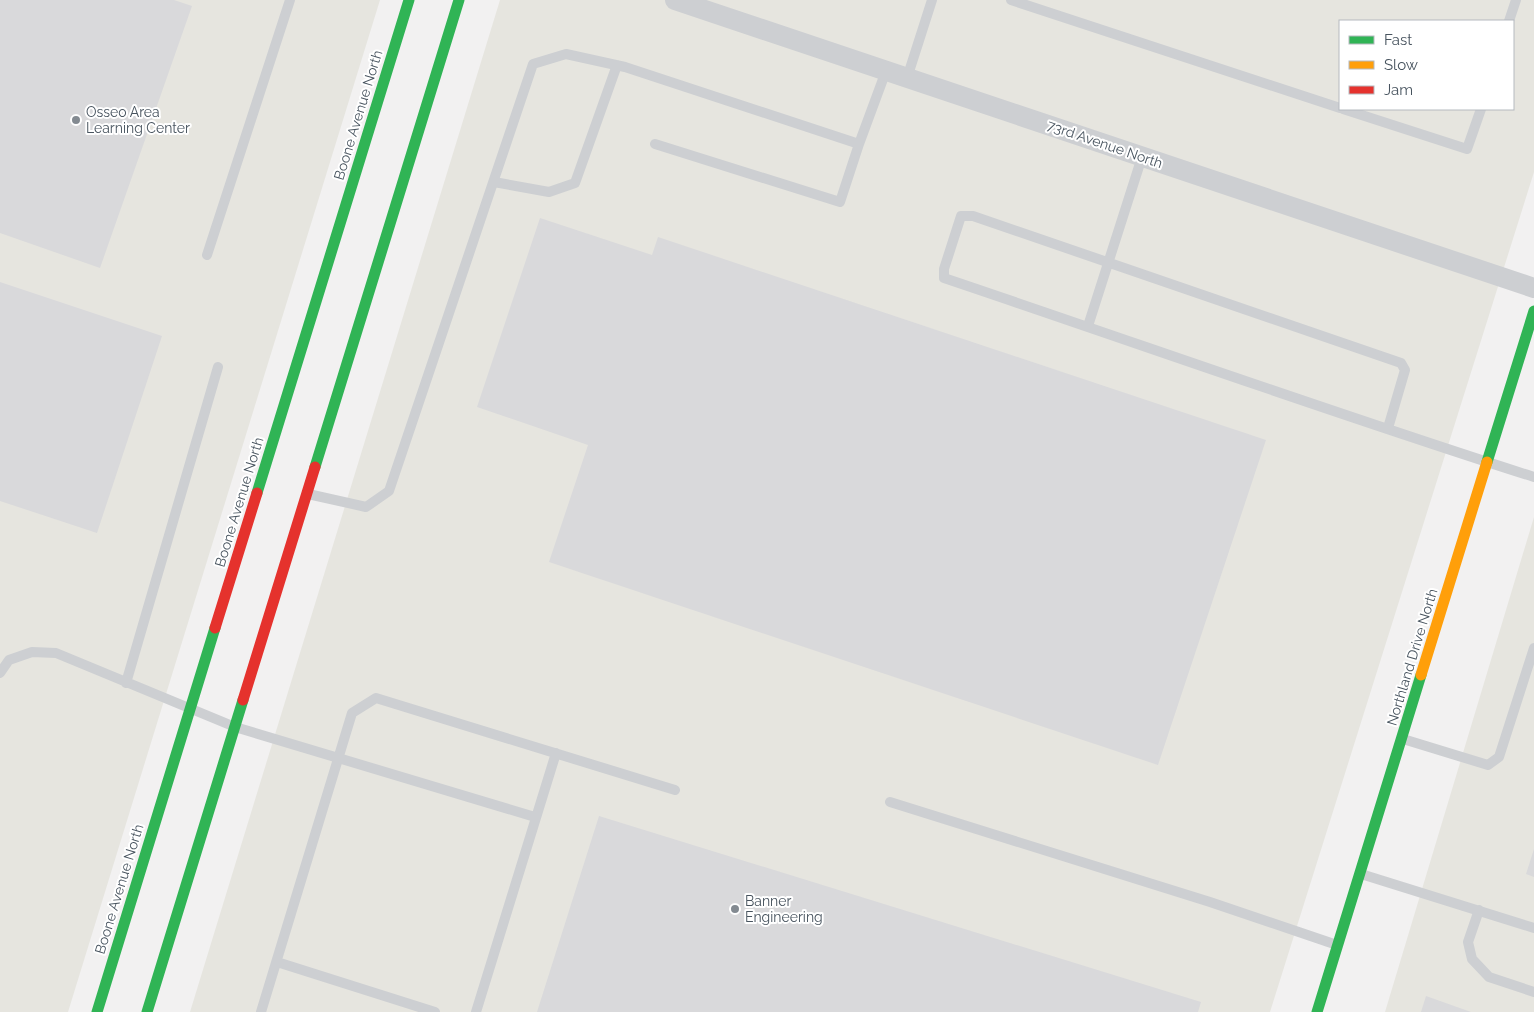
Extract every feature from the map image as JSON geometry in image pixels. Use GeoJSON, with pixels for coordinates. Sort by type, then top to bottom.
{"type":"FeatureCollection","features":[{"type":"Feature","properties":{"kind":"street","name":"Boone Avenue North"},"geometry":{"type":"LineString","coordinates":[[97,1012],[409,0]]}},
{"type":"Feature","properties":{"kind":"street"},"geometry":{"type":"LineString","coordinates":[[147,1012],[459,0]]}},
{"type":"Feature","properties":{"kind":"street","name":"73rd Avenue North"},"geometry":{"type":"LineString","coordinates":[[675,0],[1534,288]]}},
{"type":"Feature","properties":{"kind":"street","name":"Northland Drive North"},"geometry":{"type":"LineString","coordinates":[[1317,1012],[1534,311]]}},
{"type":"Feature","properties":{"kind":"lane"},"geometry":{"type":"LineString","coordinates":[[206,255],[290,0]]}},
{"type":"Feature","properties":{"kind":"lane"},"geometry":{"type":"LineString","coordinates":[[907,78],[932,0]]}},
{"type":"Feature","properties":{"kind":"lane"},"geometry":{"type":"LineString","coordinates":[[1011,0],[1339,107]]}},
{"type":"Feature","properties":{"kind":"lane"},"geometry":{"type":"LineString","coordinates":[[1509,20],[1516,0]]}},
{"type":"Feature","properties":{"kind":"lane"},"geometry":{"type":"LineString","coordinates":[[307,493],[366,507],[389,491],[533,64],[566,54],[617,65],[859,144]]}},
{"type":"Feature","properties":{"kind":"lane"},"geometry":{"type":"LineString","coordinates":[[494,182],[549,192],[575,183],[617,65]]}},
{"type":"Feature","properties":{"kind":"lane"},"geometry":{"type":"LineString","coordinates":[[655,144],[840,202],[886,70]]}},
{"type":"Feature","properties":{"kind":"lane"},"geometry":{"type":"LineString","coordinates":[[1348,110],[1468,149],[1481,110]]}},
{"type":"Feature","properties":{"kind":"lane"},"geometry":{"type":"LineString","coordinates":[[1088,326],[1142,157]]}},
{"type":"Feature","properties":{"kind":"lane"},"geometry":{"type":"LineString","coordinates":[[1388,428],[1405,370],[1401,363],[972,216],[961,216],[944,269],[944,278],[1088,326],[1388,428],[1488,462],[1534,477]]}},
{"type":"Feature","properties":{"kind":"lane"},"geometry":{"type":"LineString","coordinates":[[126,683],[218,367]]}},
{"type":"Feature","properties":{"kind":"lane"},"geometry":{"type":"LineString","coordinates":[[1402,739],[1488,765],[1499,757],[1534,648]]}},
{"type":"Feature","properties":{"kind":"lane"},"geometry":{"type":"LineString","coordinates":[[0,673],[9,660],[32,652],[56,654],[235,727],[535,817]]}},
{"type":"Feature","properties":{"kind":"lane"},"geometry":{"type":"LineString","coordinates":[[262,1012],[352,713],[376,698],[675,790]]}},
{"type":"Feature","properties":{"kind":"lane"},"geometry":{"type":"LineString","coordinates":[[476,1012],[556,754]]}},
{"type":"Feature","properties":{"kind":"lane"},"geometry":{"type":"LineString","coordinates":[[890,802],[1200,899],[1338,945]]}},
{"type":"Feature","properties":{"kind":"lane"},"geometry":{"type":"LineString","coordinates":[[1361,874],[1534,928]]}},
{"type":"Feature","properties":{"kind":"lane"},"geometry":{"type":"LineString","coordinates":[[1478,910],[1468,942],[1472,959],[1489,977],[1534,992]]}},
{"type":"Feature","properties":{"kind":"lane"},"geometry":{"type":"LineString","coordinates":[[277,962],[435,1012]]}},
{"type":"Feature","properties":{"kind":"shaded area"},"geometry":{"type":"Polygon","coordinates":[[[0,0],[380,0],[68,1012],[0,1012],[0,0]]]}},
{"type":"Feature","properties":{"kind":"shaded area"},"geometry":{"type":"Polygon","coordinates":[[[500,0],[1534,0],[1534,172],[1270,1012],[190,1012],[500,0]]]}},
{"type":"Feature","properties":{"kind":"shaded area"},"geometry":{"type":"Polygon","coordinates":[[[1534,517],[1534,1012],[1385,1012],[1534,517]]]}},
{"type":"Feature","properties":{"kind":"building","name":"Osseo Area Learning Center"},"geometry":{"type":"Polygon","coordinates":[[[0,0],[174,0],[192,6],[100,268],[0,233],[0,0]]]}},
{"type":"Feature","properties":{"kind":"building"},"geometry":{"type":"Polygon","coordinates":[[[540,218],[652,255],[658,237],[1266,440],[1158,765],[549,562],[588,445],[477,407],[540,218]]]}},
{"type":"Feature","properties":{"kind":"building"},"geometry":{"type":"Polygon","coordinates":[[[0,282],[162,336],[97,533],[0,501],[0,282]]]}},
{"type":"Feature","properties":{"kind":"building","name":"Banner Engineering"},"geometry":{"type":"Polygon","coordinates":[[[599,816],[1201,1002],[1198,1012],[537,1012],[599,816]]]}},
{"type":"Feature","properties":{"kind":"building"},"geometry":{"type":"Polygon","coordinates":[[[1534,849],[1534,877],[1526,874],[1534,849]]]}},
{"type":"Feature","properties":{"kind":"building"},"geometry":{"type":"Polygon","coordinates":[[[1426,996],[1471,1012],[1421,1012],[1426,996]]]}},
{"type":"Feature","properties":{"kind":"traffic: fast"},"geometry":{"type":"LineString","coordinates":[[257,493],[409,0]]}},
{"type":"Feature","properties":{"kind":"traffic: fast"},"geometry":{"type":"LineString","coordinates":[[315,467],[459,0]]}},
{"type":"Feature","properties":{"kind":"traffic: fast"},"geometry":{"type":"LineString","coordinates":[[1487,462],[1534,311]]}},
{"type":"Feature","properties":{"kind":"traffic: fast"},"geometry":{"type":"LineString","coordinates":[[97,1012],[215,628]]}},
{"type":"Feature","properties":{"kind":"traffic: fast"},"geometry":{"type":"LineString","coordinates":[[1317,1012],[1421,675]]}},
{"type":"Feature","properties":{"kind":"traffic: fast"},"geometry":{"type":"LineString","coordinates":[[147,1012],[243,700]]}},
{"type":"Feature","properties":{"kind":"traffic: slow"},"geometry":{"type":"LineString","coordinates":[[1421,675],[1487,462]]}},
{"type":"Feature","properties":{"kind":"traffic: jam"},"geometry":{"type":"LineString","coordinates":[[243,700],[315,467]]}},
{"type":"Feature","properties":{"kind":"traffic: jam"},"geometry":{"type":"LineString","coordinates":[[215,628],[257,493]]}},
{"type":"Feature","properties":{"kind":"place","name":"Osseo Area Learning Center"},"geometry":{"type":"Point","coordinates":[76,120]}},
{"type":"Feature","properties":{"kind":"place","name":"Banner Engineering"},"geometry":{"type":"Point","coordinates":[735,909]}}]}
